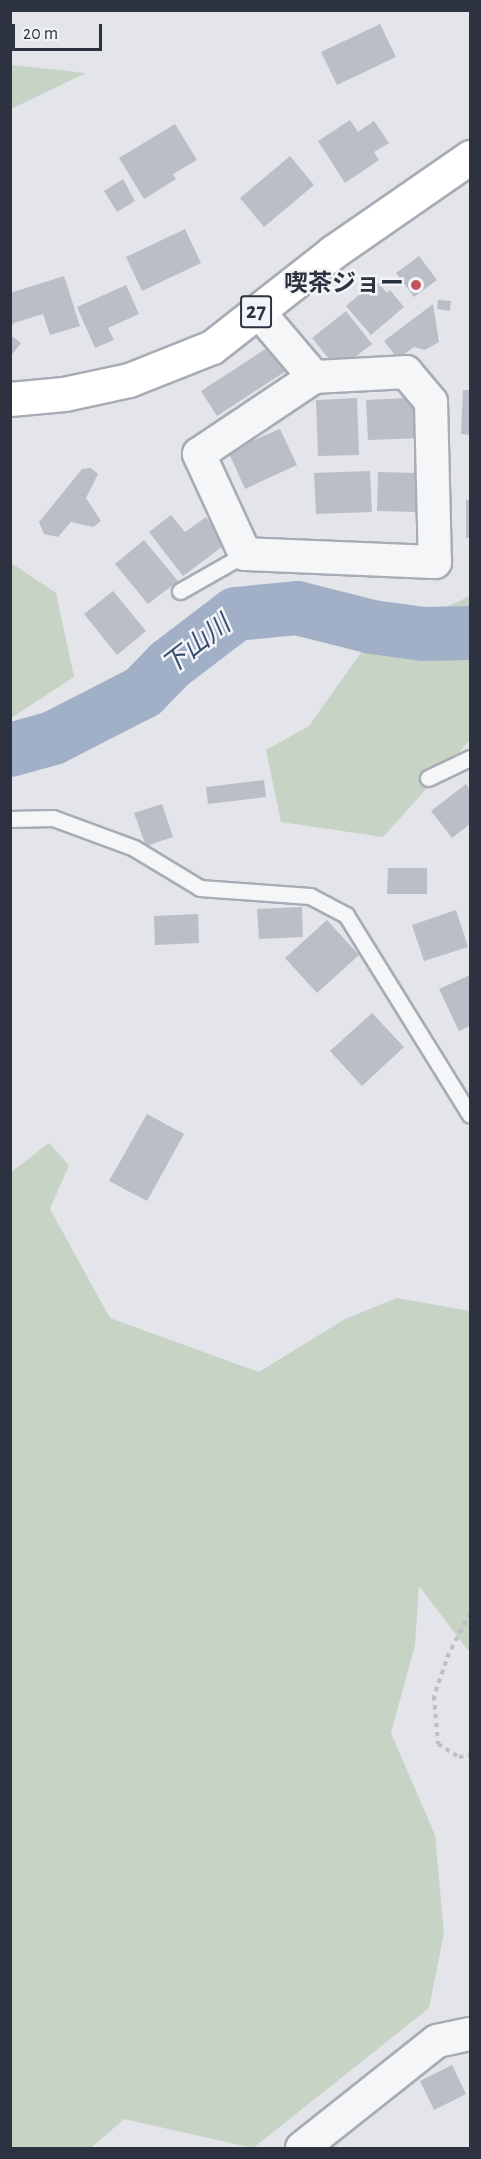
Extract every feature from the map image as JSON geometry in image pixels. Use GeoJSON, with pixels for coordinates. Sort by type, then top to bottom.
{"type":"FeatureCollection","features":[{"type":"Feature","properties":{"kind":"main road","name":"27"},"geometry":{"type":"LineString","coordinates":[[10,399],[64,394],[129,380],[212,347],[333,252],[471,156]]}},
{"type":"Feature","properties":{"kind":"street"},"geometry":{"type":"LineString","coordinates":[[258,311],[314,377]]}},
{"type":"Feature","properties":{"kind":"street"},"geometry":{"type":"LineString","coordinates":[[406,372],[431,402],[435,562],[244,554],[199,454],[314,377],[406,372]]}},
{"type":"Feature","properties":{"kind":"street"},"geometry":{"type":"LineString","coordinates":[[302,2148],[437,2041],[471,2034]]}},
{"type":"Feature","properties":{"kind":"lane"},"geometry":{"type":"LineString","coordinates":[[180,591],[244,554]]}},
{"type":"Feature","properties":{"kind":"lane"},"geometry":{"type":"LineString","coordinates":[[428,778],[471,758]]}},
{"type":"Feature","properties":{"kind":"lane"},"geometry":{"type":"LineString","coordinates":[[10,819],[53,818],[134,848],[200,888],[310,896],[346,915],[471,1115]]}},
{"type":"Feature","properties":{"kind":"path"},"geometry":{"type":"LineString","coordinates":[[471,1613],[449,1653],[434,1696],[438,1744],[459,1757],[471,1755]]}},
{"type":"Feature","properties":{"kind":"green space"},"geometry":{"type":"Polygon","coordinates":[[[11,65],[86,73],[11,109],[11,65]]]}},
{"type":"Feature","properties":{"kind":"green space"},"geometry":{"type":"Polygon","coordinates":[[[11,563],[56,593],[74,677],[11,718],[11,563]]]}},
{"type":"Feature","properties":{"kind":"green space"},"geometry":{"type":"Polygon","coordinates":[[[470,596],[470,740],[383,837],[281,822],[266,750],[309,726],[367,644],[470,596]]]}},
{"type":"Feature","properties":{"kind":"green space"},"geometry":{"type":"Polygon","coordinates":[[[49,1143],[69,1165],[50,1209],[110,1318],[259,1372],[345,1319],[397,1298],[470,1311],[470,1653],[419,1586],[415,1645],[391,1733],[435,1835],[444,1933],[429,2008],[253,2148],[124,2119],[91,2148],[11,2148],[10,1173],[49,1143]]]}},
{"type":"Feature","properties":{"kind":"building"},"geometry":{"type":"Polygon","coordinates":[[[380,24],[396,57],[337,85],[321,52],[380,24]]]}},
{"type":"Feature","properties":{"kind":"building"},"geometry":{"type":"Polygon","coordinates":[[[350,120],[358,132],[374,121],[389,143],[374,152],[379,160],[345,183],[318,141],[350,120]]]}},
{"type":"Feature","properties":{"kind":"building"},"geometry":{"type":"Polygon","coordinates":[[[175,124],[197,160],[173,174],[176,179],[144,199],[119,158],[175,124]]]}},
{"type":"Feature","properties":{"kind":"building"},"geometry":{"type":"Polygon","coordinates":[[[290,156],[314,185],[264,227],[240,198],[290,156]]]}},
{"type":"Feature","properties":{"kind":"building"},"geometry":{"type":"Polygon","coordinates":[[[123,179],[135,201],[117,212],[104,191],[123,179]]]}},
{"type":"Feature","properties":{"kind":"building"},"geometry":{"type":"Polygon","coordinates":[[[185,229],[201,263],[142,291],[126,257],[185,229]]]}},
{"type":"Feature","properties":{"kind":"building"},"geometry":{"type":"Polygon","coordinates":[[[419,256],[437,280],[414,297],[396,273],[419,256]]]}},
{"type":"Feature","properties":{"kind":"building"},"geometry":{"type":"Polygon","coordinates":[[[64,276],[80,326],[50,335],[43,314],[14,323],[10,328],[10,293],[64,276]]]}},
{"type":"Feature","properties":{"kind":"building"},"geometry":{"type":"Polygon","coordinates":[[[376,280],[387,293],[390,290],[404,307],[371,335],[346,306],[376,280]]]}},
{"type":"Feature","properties":{"kind":"building"},"geometry":{"type":"Polygon","coordinates":[[[126,285],[139,314],[108,328],[114,340],[95,348],[77,307],[126,285]]]}},
{"type":"Feature","properties":{"kind":"building"},"geometry":{"type":"Polygon","coordinates":[[[438,300],[451,301],[450,311],[437,309],[438,300]]]}},
{"type":"Feature","properties":{"kind":"building"},"geometry":{"type":"Polygon","coordinates":[[[433,304],[439,342],[425,350],[414,347],[398,359],[384,341],[433,304]]]}},
{"type":"Feature","properties":{"kind":"building"},"geometry":{"type":"Polygon","coordinates":[[[346,311],[372,344],[338,370],[312,338],[346,311]]]}},
{"type":"Feature","properties":{"kind":"building"},"geometry":{"type":"Polygon","coordinates":[[[10,335],[21,343],[10,357],[10,335]]]}},
{"type":"Feature","properties":{"kind":"building"},"geometry":{"type":"Polygon","coordinates":[[[270,346],[286,371],[217,416],[201,391],[270,346]]]}},
{"type":"Feature","properties":{"kind":"building"},"geometry":{"type":"Polygon","coordinates":[[[463,390],[470,390],[470,435],[461,434],[463,390]]]}},
{"type":"Feature","properties":{"kind":"building"},"geometry":{"type":"Polygon","coordinates":[[[423,397],[425,438],[368,440],[366,400],[423,397]]]}},
{"type":"Feature","properties":{"kind":"building"},"geometry":{"type":"Polygon","coordinates":[[[357,398],[359,455],[318,456],[316,400],[357,398]]]}},
{"type":"Feature","properties":{"kind":"building"},"geometry":{"type":"Polygon","coordinates":[[[280,429],[297,465],[245,489],[228,451],[280,429]]]}},
{"type":"Feature","properties":{"kind":"building"},"geometry":{"type":"Polygon","coordinates":[[[91,468],[98,474],[86,498],[101,521],[93,527],[71,522],[58,537],[44,534],[39,522],[82,469],[91,468]]]}},
{"type":"Feature","properties":{"kind":"building"},"geometry":{"type":"Polygon","coordinates":[[[370,471],[372,512],[316,514],[314,473],[370,471]]]}},
{"type":"Feature","properties":{"kind":"building"},"geometry":{"type":"Polygon","coordinates":[[[378,472],[418,473],[417,512],[377,511],[378,472]]]}},
{"type":"Feature","properties":{"kind":"building"},"geometry":{"type":"Polygon","coordinates":[[[466,500],[470,500],[470,538],[466,538],[466,500]]]}},
{"type":"Feature","properties":{"kind":"building"},"geometry":{"type":"Polygon","coordinates":[[[171,515],[185,532],[206,517],[226,544],[183,576],[149,532],[171,515]]]}},
{"type":"Feature","properties":{"kind":"building"},"geometry":{"type":"Polygon","coordinates":[[[144,540],[178,581],[148,604],[115,564],[144,540]]]}},
{"type":"Feature","properties":{"kind":"building"},"geometry":{"type":"Polygon","coordinates":[[[113,591],[146,631],[117,655],[84,614],[113,591]]]}},
{"type":"Feature","properties":{"kind":"building"},"geometry":{"type":"Polygon","coordinates":[[[264,780],[266,797],[208,804],[206,787],[264,780]]]}},
{"type":"Feature","properties":{"kind":"building"},"geometry":{"type":"Polygon","coordinates":[[[466,784],[470,790],[470,824],[452,838],[431,811],[466,784]]]}},
{"type":"Feature","properties":{"kind":"building"},"geometry":{"type":"Polygon","coordinates":[[[162,804],[173,837],[146,846],[134,813],[162,804]]]}},
{"type":"Feature","properties":{"kind":"building"},"geometry":{"type":"Polygon","coordinates":[[[388,868],[427,868],[427,894],[387,894],[388,868]]]}},
{"type":"Feature","properties":{"kind":"building"},"geometry":{"type":"Polygon","coordinates":[[[302,907],[303,937],[259,939],[257,909],[302,907]]]}},
{"type":"Feature","properties":{"kind":"building"},"geometry":{"type":"Polygon","coordinates":[[[456,910],[468,947],[424,961],[412,925],[456,910]]]}},
{"type":"Feature","properties":{"kind":"building"},"geometry":{"type":"Polygon","coordinates":[[[198,914],[199,943],[155,945],[154,916],[198,914]]]}},
{"type":"Feature","properties":{"kind":"building"},"geometry":{"type":"Polygon","coordinates":[[[327,920],[359,955],[317,993],[285,958],[327,920]]]}},
{"type":"Feature","properties":{"kind":"building"},"geometry":{"type":"Polygon","coordinates":[[[470,975],[470,1026],[459,1031],[439,989],[470,975]]]}},
{"type":"Feature","properties":{"kind":"building"},"geometry":{"type":"Polygon","coordinates":[[[372,1013],[404,1047],[362,1086],[330,1051],[372,1013]]]}},
{"type":"Feature","properties":{"kind":"building"},"geometry":{"type":"Polygon","coordinates":[[[147,1114],[184,1134],[147,1201],[109,1181],[147,1114]]]}},
{"type":"Feature","properties":{"kind":"building"},"geometry":{"type":"Polygon","coordinates":[[[452,2065],[466,2094],[434,2110],[420,2081],[452,2065]]]}},
{"type":"Feature","properties":{"kind":"waterway","name":"下山川"},"geometry":{"type":"LineString","coordinates":[[10,750],[53,738],[143,692],[169,665],[236,614],[297,608],[372,627],[424,634],[470,633]]}},
{"type":"Feature","properties":{"kind":"place","name":"喫茶ジョー"},"geometry":{"type":"Point","coordinates":[416,285]}}]}
